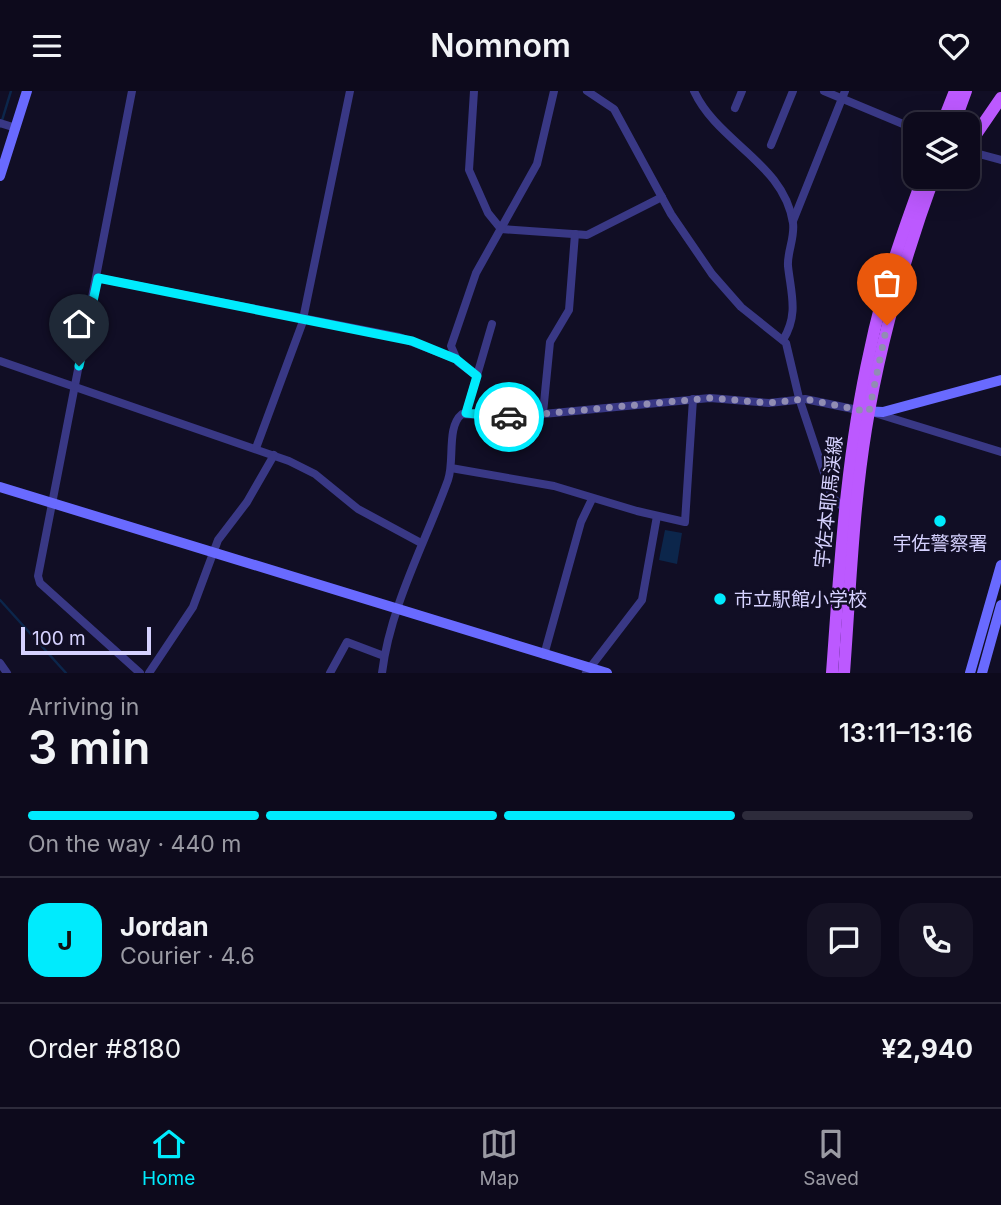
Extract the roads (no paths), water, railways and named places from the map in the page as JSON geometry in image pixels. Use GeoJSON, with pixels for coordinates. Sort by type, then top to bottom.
{"type":"FeatureCollection","features":[{"type":"Feature","properties":{"kind":"main road"},"geometry":{"type":"LineString","coordinates":[[947,112],[955,91]]}},
{"type":"Feature","properties":{"kind":"main road"},"geometry":{"type":"LineString","coordinates":[[959,112],[967,91]]}},
{"type":"Feature","properties":{"kind":"main road"},"geometry":{"type":"LineString","coordinates":[[980,130],[1001,98]]}},
{"type":"Feature","properties":{"kind":"main road","name":"宇佐本耶馬渓線"},"geometry":{"type":"LineString","coordinates":[[844,673],[859,485],[883,295],[919,189]]}},
{"type":"Feature","properties":{"kind":"main road","name":"宇佐本耶馬渓線"},"geometry":{"type":"LineString","coordinates":[[832,673],[845,509],[890,310],[930,189]]}},
{"type":"Feature","properties":{"kind":"street"},"geometry":{"type":"LineString","coordinates":[[0,176],[27,91]]}},
{"type":"Feature","properties":{"kind":"street"},"geometry":{"type":"LineString","coordinates":[[132,91],[38,580],[140,673]]}},
{"type":"Feature","properties":{"kind":"street"},"geometry":{"type":"LineString","coordinates":[[256,448],[304,317],[350,91]]}},
{"type":"Feature","properties":{"kind":"street"},"geometry":{"type":"LineString","coordinates":[[474,91],[469,170],[488,213],[500,229],[508,232],[594,233],[662,197]]}},
{"type":"Feature","properties":{"kind":"street"},"geometry":{"type":"LineString","coordinates":[[456,359],[451,346],[476,273],[537,164],[554,91]]}},
{"type":"Feature","properties":{"kind":"street"},"geometry":{"type":"LineString","coordinates":[[587,91],[614,109],[662,197],[712,274],[741,307],[783,340]]}},
{"type":"Feature","properties":{"kind":"street"},"geometry":{"type":"LineString","coordinates":[[694,91],[708,114],[775,179],[793,221]]}},
{"type":"Feature","properties":{"kind":"street"},"geometry":{"type":"LineString","coordinates":[[735,108],[742,91]]}},
{"type":"Feature","properties":{"kind":"street"},"geometry":{"type":"LineString","coordinates":[[771,145],[793,91]]}},
{"type":"Feature","properties":{"kind":"street"},"geometry":{"type":"LineString","coordinates":[[824,91],[844,95],[903,123]]}},
{"type":"Feature","properties":{"kind":"street"},"geometry":{"type":"LineString","coordinates":[[844,95],[793,221],[788,260],[794,311],[783,340],[832,498],[845,509]]}},
{"type":"Feature","properties":{"kind":"street"},"geometry":{"type":"LineString","coordinates":[[0,123],[16,128]]}},
{"type":"Feature","properties":{"kind":"street"},"geometry":{"type":"LineString","coordinates":[[980,153],[1001,160]]}},
{"type":"Feature","properties":{"kind":"street"},"geometry":{"type":"LineString","coordinates":[[543,413],[550,342],[569,310],[575,234]]}},
{"type":"Feature","properties":{"kind":"street"},"geometry":{"type":"LineString","coordinates":[[98,278],[399,337],[456,359],[477,376]]}},
{"type":"Feature","properties":{"kind":"street"},"geometry":{"type":"LineString","coordinates":[[466,413],[492,324]]}},
{"type":"Feature","properties":{"kind":"street"},"geometry":{"type":"LineString","coordinates":[[0,361],[274,455],[310,471],[351,505],[421,543]]}},
{"type":"Feature","properties":{"kind":"street"},"geometry":{"type":"LineString","coordinates":[[867,412],[1001,380]]}},
{"type":"Feature","properties":{"kind":"street"},"geometry":{"type":"LineString","coordinates":[[382,673],[384,656],[421,543],[451,468],[455,422],[460,415],[466,413],[506,417],[693,399],[769,403],[799,398],[867,412],[1001,452]]}},
{"type":"Feature","properties":{"kind":"street"},"geometry":{"type":"LineString","coordinates":[[451,468],[525,480],[685,522],[693,399]]}},
{"type":"Feature","properties":{"kind":"street"},"geometry":{"type":"LineString","coordinates":[[149,673],[193,607],[218,541],[247,502],[274,455]]}},
{"type":"Feature","properties":{"kind":"street"},"geometry":{"type":"LineString","coordinates":[[0,487],[544,655],[587,671],[607,673]]}},
{"type":"Feature","properties":{"kind":"street"},"geometry":{"type":"LineString","coordinates":[[544,655],[581,522],[592,499]]}},
{"type":"Feature","properties":{"kind":"street"},"geometry":{"type":"LineString","coordinates":[[587,671],[642,600],[657,516]]}},
{"type":"Feature","properties":{"kind":"street"},"geometry":{"type":"LineString","coordinates":[[970,673],[1001,565]]}},
{"type":"Feature","properties":{"kind":"street"},"geometry":{"type":"LineString","coordinates":[[982,673],[1001,605]]}},
{"type":"Feature","properties":{"kind":"street"},"geometry":{"type":"LineString","coordinates":[[330,673],[347,642],[384,656]]}},
{"type":"Feature","properties":{"kind":"street"},"geometry":{"type":"LineString","coordinates":[[0,663],[7,673]]}},
{"type":"Feature","properties":{"kind":"water"},"geometry":{"type":"Polygon","coordinates":[[[665,530],[682,533],[677,564],[659,560],[665,530]]]}},
{"type":"Feature","properties":{"kind":"waterway"},"geometry":{"type":"LineString","coordinates":[[0,127],[11,91]]}},
{"type":"Feature","properties":{"kind":"waterway"},"geometry":{"type":"LineString","coordinates":[[0,600],[66,673]]}},
{"type":"Feature","properties":{"kind":"place","name":"宇佐警察署"},"geometry":{"type":"Point","coordinates":[940,521]}},
{"type":"Feature","properties":{"kind":"place","name":"市立駅館小学校"},"geometry":{"type":"Point","coordinates":[720,599]}}]}
